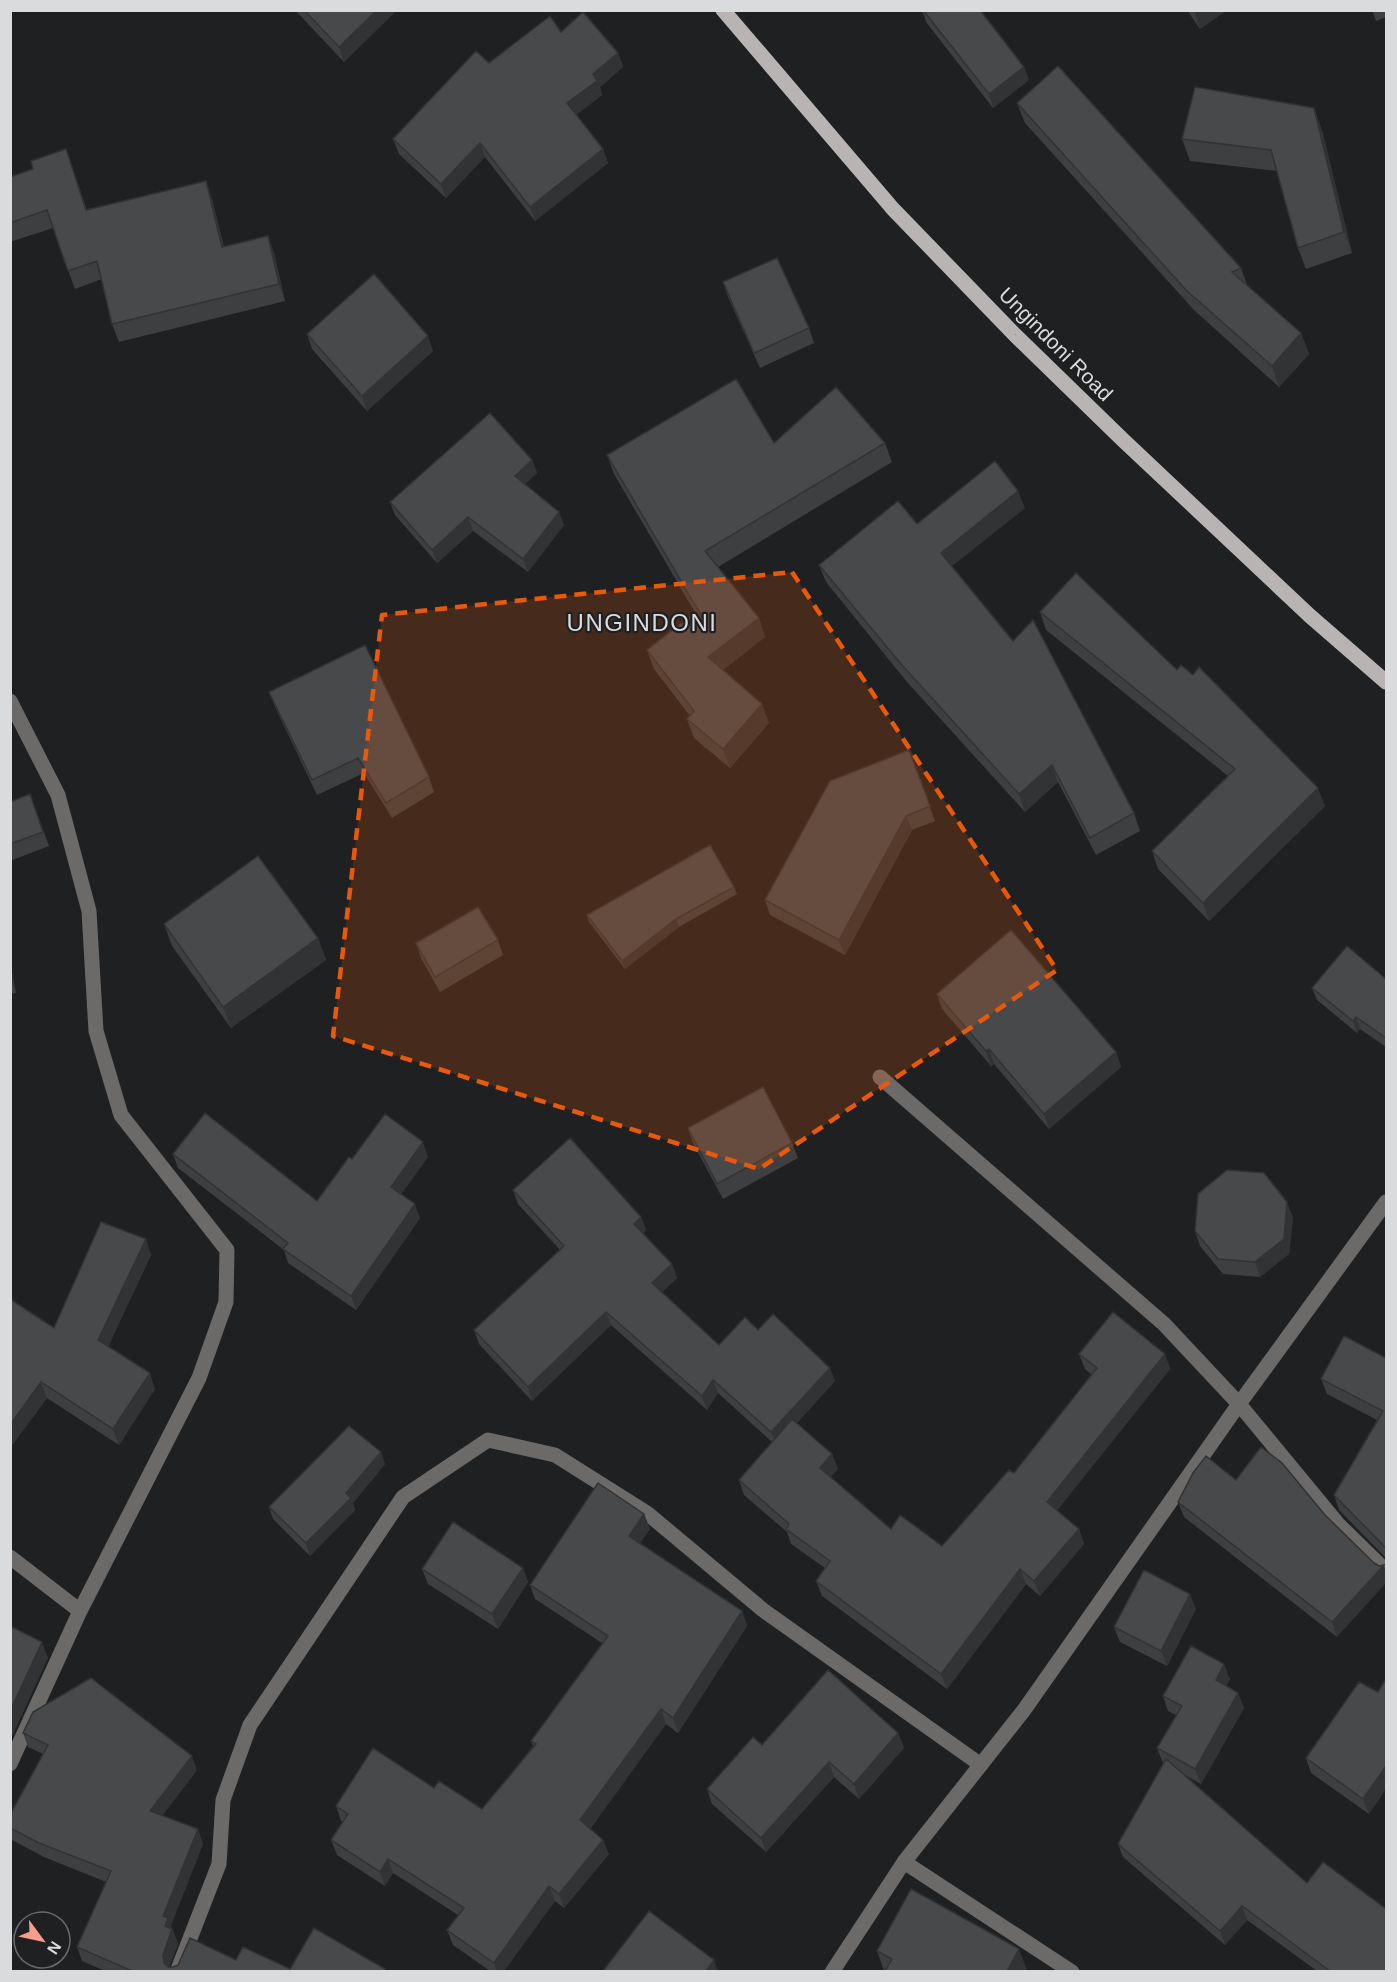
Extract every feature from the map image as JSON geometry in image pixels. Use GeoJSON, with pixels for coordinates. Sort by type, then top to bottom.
{"type":"FeatureCollection","features":[{"type":"Feature","properties":{"kind":"main road","name":"Ungindoni Road"},"geometry":{"type":"LineString","coordinates":[[723,10],[893,209],[1007,326],[1123,440],[1310,616],[1386,682]]}},
{"type":"Feature","properties":{"kind":"street"},"geometry":{"type":"LineString","coordinates":[[10,701],[58,795],[89,910],[96,1031],[121,1115],[227,1250],[226,1302],[199,1378],[80,1611],[10,1764]]}},
{"type":"Feature","properties":{"kind":"street"},"geometry":{"type":"LineString","coordinates":[[880,1077],[1164,1324],[1239,1404],[1338,1524],[1386,1571]]}},
{"type":"Feature","properties":{"kind":"street"},"geometry":{"type":"LineString","coordinates":[[832,1971],[904,1862],[1024,1710],[1239,1404],[1386,1202]]}},
{"type":"Feature","properties":{"kind":"street"},"geometry":{"type":"LineString","coordinates":[[177,1971],[219,1864],[223,1800],[250,1725],[403,1497],[489,1440],[555,1455],[647,1513],[763,1610],[981,1765]]}},
{"type":"Feature","properties":{"kind":"street"},"geometry":{"type":"LineString","coordinates":[[10,1557],[80,1611]]}},
{"type":"Feature","properties":{"kind":"street"},"geometry":{"type":"LineString","coordinates":[[904,1862],[1072,1971]]}},
{"type":"Feature","properties":{"kind":"highlighted area"},"geometry":{"type":"Polygon","coordinates":[[[792,572],[1057,970],[759,1169],[333,1036],[382,615],[792,572]]]}},
{"type":"Feature","properties":{"kind":"building"},"geometry":{"type":"Polygon","coordinates":[[[304,10],[377,10],[339,47],[304,10]]]}},
{"type":"Feature","properties":{"kind":"building"},"geometry":{"type":"Polygon","coordinates":[[[923,10],[980,10],[1024,67],[989,94],[923,10]]]}},
{"type":"Feature","properties":{"kind":"building"},"geometry":{"type":"Polygon","coordinates":[[[583,12],[618,53],[593,74],[597,81],[567,103],[603,149],[530,207],[480,143],[441,184],[393,139],[476,51],[489,63],[550,16],[561,32],[583,12]]]}},
{"type":"Feature","properties":{"kind":"building"},"geometry":{"type":"Polygon","coordinates":[[[1058,66],[1241,268],[1232,272],[1301,333],[1272,366],[1186,290],[1017,103],[1058,66]]]}},
{"type":"Feature","properties":{"kind":"building"},"geometry":{"type":"Polygon","coordinates":[[[1195,87],[1314,108],[1344,232],[1298,248],[1271,150],[1182,139],[1195,87]]]}},
{"type":"Feature","properties":{"kind":"building"},"geometry":{"type":"Polygon","coordinates":[[[66,149],[86,210],[206,181],[222,247],[268,236],[279,284],[112,324],[97,261],[68,271],[47,210],[10,223],[10,177],[33,169],[31,161],[66,149]]]}},
{"type":"Feature","properties":{"kind":"building"},"geometry":{"type":"Polygon","coordinates":[[[777,258],[809,328],[754,353],[723,282],[777,258]]]}},
{"type":"Feature","properties":{"kind":"building"},"geometry":{"type":"Polygon","coordinates":[[[374,274],[428,336],[362,396],[307,334],[374,274]]]}},
{"type":"Feature","properties":{"kind":"building"},"geometry":{"type":"Polygon","coordinates":[[[736,379],[774,443],[836,387],[885,443],[705,551],[759,618],[708,657],[762,704],[723,749],[687,719],[694,711],[647,650],[692,615],[708,627],[607,455],[736,379]]]}},
{"type":"Feature","properties":{"kind":"building"},"geometry":{"type":"Polygon","coordinates":[[[490,413],[532,460],[515,476],[559,512],[523,559],[468,517],[432,550],[390,502],[490,413]]]}},
{"type":"Feature","properties":{"kind":"building"},"geometry":{"type":"Polygon","coordinates":[[[995,461],[1018,491],[941,553],[1013,641],[1033,620],[1134,813],[1090,838],[1052,765],[1019,794],[901,664],[819,565],[898,501],[917,524],[995,461]]]}},
{"type":"Feature","properties":{"kind":"building"},"geometry":{"type":"Polygon","coordinates":[[[1076,573],[1177,670],[1181,665],[1193,675],[1199,667],[1318,788],[1203,903],[1152,851],[1235,769],[1040,612],[1076,573]]]}},
{"type":"Feature","properties":{"kind":"building"},"geometry":{"type":"Polygon","coordinates":[[[365,645],[429,777],[386,803],[358,758],[312,780],[269,692],[365,645]]]}},
{"type":"Feature","properties":{"kind":"building"},"geometry":{"type":"Polygon","coordinates":[[[909,750],[930,806],[906,816],[839,940],[765,900],[830,781],[909,750]]]}},
{"type":"Feature","properties":{"kind":"building"},"geometry":{"type":"Polygon","coordinates":[[[30,794],[43,832],[10,844],[10,802],[30,794]]]}},
{"type":"Feature","properties":{"kind":"building"},"geometry":{"type":"Polygon","coordinates":[[[710,845],[734,887],[676,919],[622,961],[587,915],[710,845]]]}},
{"type":"Feature","properties":{"kind":"building"},"geometry":{"type":"Polygon","coordinates":[[[258,856],[318,938],[223,1007],[164,924],[258,856]]]}},
{"type":"Feature","properties":{"kind":"building"},"geometry":{"type":"Polygon","coordinates":[[[478,907],[498,940],[435,977],[416,943],[478,907]]]}},
{"type":"Feature","properties":{"kind":"building"},"geometry":{"type":"Polygon","coordinates":[[[1011,930],[1116,1052],[1044,1114],[989,1049],[986,1051],[937,994],[1011,930]]]}},
{"type":"Feature","properties":{"kind":"building"},"geometry":{"type":"Polygon","coordinates":[[[1347,946],[1386,979],[1386,1038],[1356,1017],[1353,1021],[1312,988],[1347,946]]]}},
{"type":"Feature","properties":{"kind":"building"},"geometry":{"type":"Polygon","coordinates":[[[763,1087],[792,1143],[717,1184],[688,1128],[763,1087]]]}},
{"type":"Feature","properties":{"kind":"building"},"geometry":{"type":"Polygon","coordinates":[[[205,1113],[317,1201],[349,1157],[352,1159],[385,1114],[423,1142],[391,1187],[415,1204],[351,1296],[283,1249],[288,1243],[173,1154],[205,1113]]]}},
{"type":"Feature","properties":{"kind":"building"},"geometry":{"type":"Polygon","coordinates":[[[570,1138],[641,1217],[634,1224],[672,1264],[652,1283],[719,1345],[745,1317],[758,1330],[773,1314],[830,1368],[771,1432],[713,1380],[702,1396],[606,1312],[528,1387],[474,1330],[564,1246],[513,1190],[570,1138]]]}},
{"type":"Feature","properties":{"kind":"building"},"geometry":{"type":"Polygon","coordinates":[[[1227,1170],[1264,1173],[1287,1202],[1284,1239],[1255,1262],[1218,1259],[1195,1231],[1198,1194],[1227,1170]]]}},
{"type":"Feature","properties":{"kind":"building"},"geometry":{"type":"Polygon","coordinates":[[[101,1222],[146,1239],[98,1340],[150,1373],[113,1429],[41,1382],[10,1425],[10,1299],[54,1328],[101,1222]]]}},
{"type":"Feature","properties":{"kind":"building"},"geometry":{"type":"Polygon","coordinates":[[[1113,1312],[1165,1354],[1047,1502],[1079,1529],[1034,1581],[1020,1569],[941,1674],[816,1581],[830,1561],[786,1529],[789,1524],[739,1480],[792,1419],[832,1454],[820,1468],[891,1529],[900,1515],[942,1546],[1009,1470],[1014,1473],[1097,1368],[1079,1354],[1113,1312]]]}},
{"type":"Feature","properties":{"kind":"building"},"geometry":{"type":"Polygon","coordinates":[[[1344,1336],[1386,1358],[1386,1548],[1334,1495],[1383,1411],[1321,1379],[1344,1336]]]}},
{"type":"Feature","properties":{"kind":"building"},"geometry":{"type":"Polygon","coordinates":[[[349,1426],[381,1452],[346,1493],[351,1498],[306,1543],[269,1507],[349,1426]]]}},
{"type":"Feature","properties":{"kind":"building"},"geometry":{"type":"Polygon","coordinates":[[[1261,1447],[1282,1463],[1325,1515],[1374,1563],[1379,1566],[1384,1565],[1332,1622],[1178,1502],[1193,1473],[1206,1456],[1236,1480],[1261,1447]]]}},
{"type":"Feature","properties":{"kind":"building"},"geometry":{"type":"Polygon","coordinates":[[[598,1483],[644,1514],[629,1536],[742,1611],[673,1718],[661,1709],[580,1820],[603,1840],[559,1894],[549,1886],[494,1963],[447,1930],[464,1908],[388,1859],[380,1872],[331,1840],[348,1814],[336,1806],[373,1748],[434,1788],[439,1781],[482,1809],[536,1744],[531,1741],[608,1636],[530,1585],[598,1483]]]}},
{"type":"Feature","properties":{"kind":"building"},"geometry":{"type":"Polygon","coordinates":[[[453,1522],[523,1568],[492,1614],[422,1569],[453,1522]]]}},
{"type":"Feature","properties":{"kind":"building"},"geometry":{"type":"Polygon","coordinates":[[[1144,1570],[1190,1594],[1161,1651],[1114,1627],[1144,1570]]]}},
{"type":"Feature","properties":{"kind":"building"},"geometry":{"type":"Polygon","coordinates":[[[12,1627],[42,1642],[10,1711],[10,1631],[12,1627]]]}},
{"type":"Feature","properties":{"kind":"building"},"geometry":{"type":"Polygon","coordinates":[[[1191,1646],[1224,1664],[1216,1680],[1238,1693],[1195,1769],[1157,1748],[1182,1706],[1163,1696],[1191,1646]]]}},
{"type":"Feature","properties":{"kind":"building"},"geometry":{"type":"Polygon","coordinates":[[[828,1670],[898,1733],[854,1784],[829,1762],[761,1838],[707,1789],[753,1737],[762,1745],[828,1670]]]}},
{"type":"Feature","properties":{"kind":"building"},"geometry":{"type":"Polygon","coordinates":[[[91,1678],[192,1756],[150,1811],[198,1829],[163,1916],[168,1918],[165,1926],[172,1929],[163,1955],[164,1963],[168,1967],[178,1965],[190,1938],[236,1960],[243,1947],[290,1969],[314,1928],[385,1969],[384,1971],[132,1971],[77,1947],[111,1871],[39,1843],[10,1828],[10,1815],[48,1745],[23,1733],[33,1712],[91,1678]]]}},
{"type":"Feature","properties":{"kind":"building"},"geometry":{"type":"Polygon","coordinates":[[[1386,1679],[1386,1766],[1363,1799],[1306,1758],[1359,1682],[1378,1692],[1386,1679]]]}},
{"type":"Feature","properties":{"kind":"building"},"geometry":{"type":"Polygon","coordinates":[[[1166,1759],[1307,1883],[1323,1862],[1386,1909],[1386,1971],[1330,1971],[1242,1906],[1220,1931],[1118,1844],[1166,1759]]]}},
{"type":"Feature","properties":{"kind":"building"},"geometry":{"type":"Polygon","coordinates":[[[911,1889],[1019,1949],[1007,1971],[885,1971],[892,1959],[877,1951],[911,1889]]]}},
{"type":"Feature","properties":{"kind":"building"},"geometry":{"type":"Polygon","coordinates":[[[649,1911],[714,1960],[706,1971],[603,1971],[649,1911]]]}},
{"type":"Feature","properties":{"kind":"district","name":"UNGINDONI"},"geometry":{"type":"Point","coordinates":[642,622]}}]}
